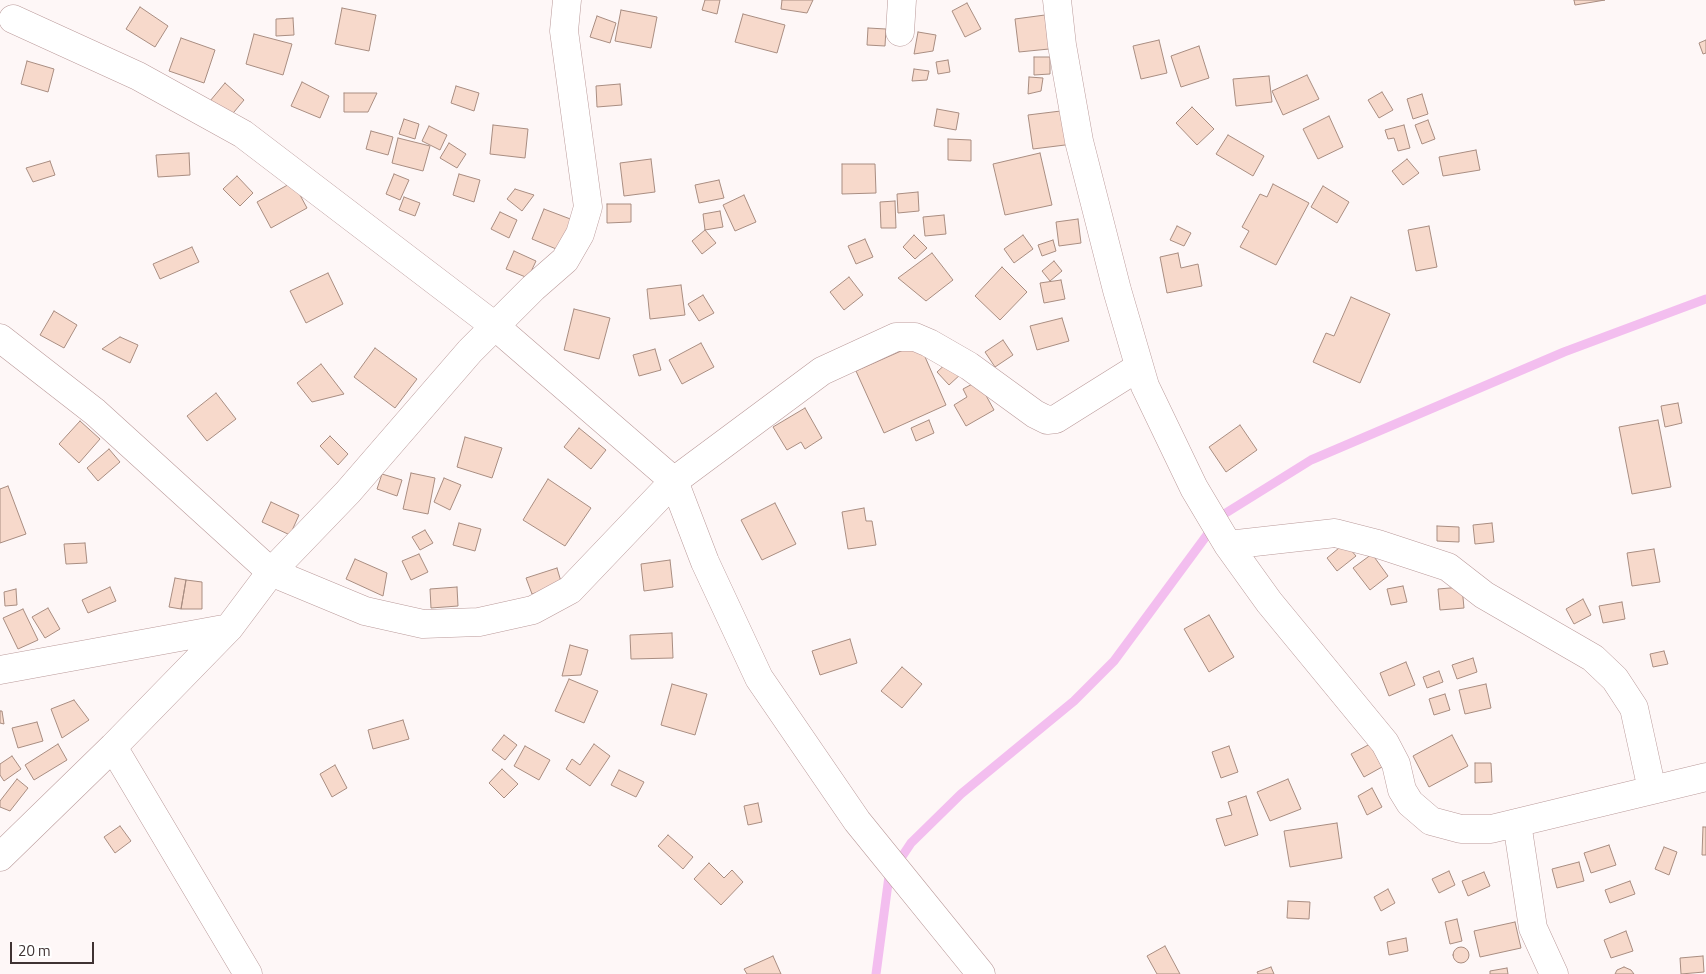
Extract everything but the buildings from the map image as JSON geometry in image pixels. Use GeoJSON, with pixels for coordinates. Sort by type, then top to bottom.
{"type":"FeatureCollection","features":[{"type":"Feature","properties":{"kind":"street"},"geometry":{"type":"LineString","coordinates":[[0,857],[113,747],[229,628],[271,572],[348,492],[470,351],[533,288],[565,260],[580,234],[588,207],[564,31],[567,0]]}},
{"type":"Feature","properties":{"kind":"street"},"geometry":{"type":"LineString","coordinates":[[900,32],[902,0]]}},
{"type":"Feature","properties":{"kind":"street"},"geometry":{"type":"LineString","coordinates":[[1057,0],[1062,45],[1079,142],[1145,386],[1194,488],[1228,545],[1269,602],[1385,743],[1396,764],[1402,790],[1410,804],[1431,821],[1461,828],[1491,829],[1706,777]]}},
{"type":"Feature","properties":{"kind":"street"},"geometry":{"type":"LineString","coordinates":[[13,19],[138,76],[244,134],[496,327],[674,481],[705,562],[759,678],[857,821],[981,974]]}},
{"type":"Feature","properties":{"kind":"street"},"geometry":{"type":"LineString","coordinates":[[0,338],[94,412],[271,572],[365,611],[423,624],[479,622],[533,610],[570,590],[674,481],[822,371],[896,337],[915,337],[930,343],[968,366],[1035,414],[1047,420],[1056,419],[1139,367]]}},
{"type":"Feature","properties":{"kind":"street"},"geometry":{"type":"LineString","coordinates":[[1228,545],[1334,533],[1378,544],[1448,567],[1484,595],[1593,658],[1615,679],[1634,708],[1652,790]]}},
{"type":"Feature","properties":{"kind":"street"},"geometry":{"type":"LineString","coordinates":[[0,670],[229,628]]}},
{"type":"Feature","properties":{"kind":"street"},"geometry":{"type":"LineString","coordinates":[[113,747],[248,974]]}},
{"type":"Feature","properties":{"kind":"street"},"geometry":{"type":"LineString","coordinates":[[1517,823],[1533,928],[1554,974]]}},
{"type":"Feature","properties":{"kind":"waterway"},"geometry":{"type":"LineString","coordinates":[[876,974],[889,876],[911,843],[961,794],[1074,701],[1114,661],[1221,516],[1311,460],[1564,352],[1706,299]]}}]}
